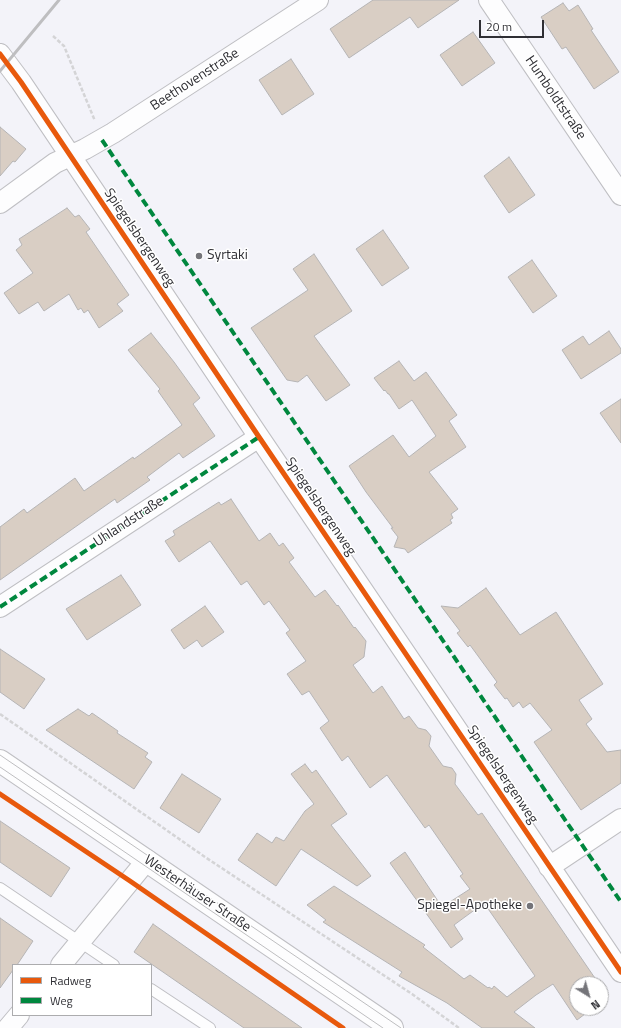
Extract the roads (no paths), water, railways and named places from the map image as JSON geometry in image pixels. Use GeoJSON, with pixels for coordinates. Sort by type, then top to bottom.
{"type":"FeatureCollection","features":[{"type":"Feature","properties":{"kind":"street","name":"Beethovenstraße"},"geometry":{"type":"LineString","coordinates":[[0,203],[55,163],[102,140],[318,0]]}},
{"type":"Feature","properties":{"kind":"street","name":"Humboldtstraße"},"geometry":{"type":"LineString","coordinates":[[489,0],[621,196]]}},
{"type":"Feature","properties":{"kind":"street","name":"Spiegelsbergenweg"},"geometry":{"type":"LineString","coordinates":[[0,54],[21,82],[621,972]]}},
{"type":"Feature","properties":{"kind":"street","name":"Uhlandstraße"},"geometry":{"type":"LineString","coordinates":[[0,607],[259,437]]}},
{"type":"Feature","properties":{"kind":"street","name":"Westerhäuser Straße"},"geometry":{"type":"LineString","coordinates":[[0,760],[392,1028]]}},
{"type":"Feature","properties":{"kind":"street"},"geometry":{"type":"LineString","coordinates":[[549,866],[621,818]]}},
{"type":"Feature","properties":{"kind":"street"},"geometry":{"type":"LineString","coordinates":[[62,964],[147,860]]}},
{"type":"Feature","properties":{"kind":"street"},"geometry":{"type":"LineString","coordinates":[[8,1028],[18,1016]]}},
{"type":"Feature","properties":{"kind":"lane"},"geometry":{"type":"LineString","coordinates":[[0,888],[113,964]]}},
{"type":"Feature","properties":{"kind":"lane"},"geometry":{"type":"LineString","coordinates":[[152,990],[210,1028]]}},
{"type":"Feature","properties":{"kind":"tram line"},"geometry":{"type":"LineString","coordinates":[[0,755],[401,1028]]}},
{"type":"Feature","properties":{"kind":"tram line"},"geometry":{"type":"LineString","coordinates":[[0,767],[383,1028]]}},
{"type":"Feature","properties":{"kind":"railway"},"geometry":{"type":"LineString","coordinates":[[0,71],[59,0]]}},
{"type":"Feature","properties":{"kind":"place","name":"Syrtaki"},"geometry":{"type":"Point","coordinates":[199,256]}},
{"type":"Feature","properties":{"kind":"place","name":"Spiegel-Apotheke"},"geometry":{"type":"Point","coordinates":[530,906]}}]}
